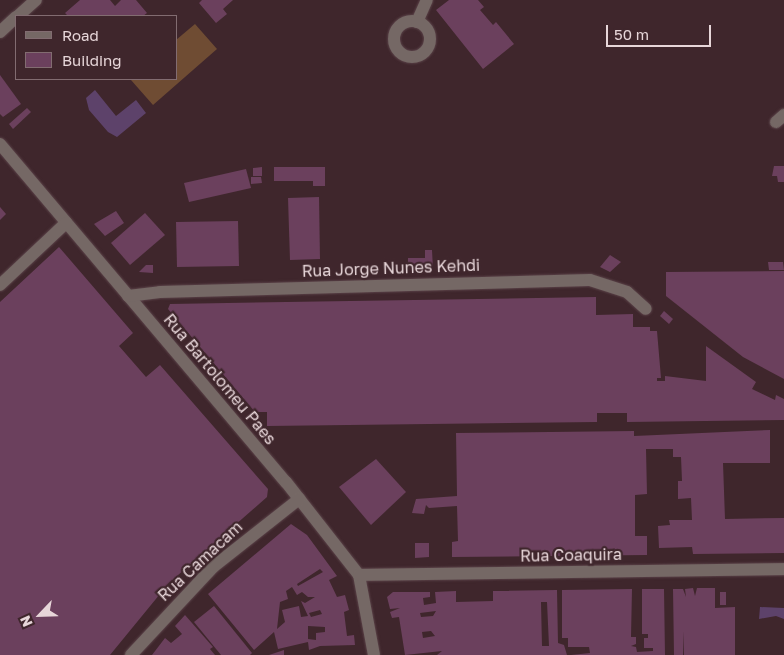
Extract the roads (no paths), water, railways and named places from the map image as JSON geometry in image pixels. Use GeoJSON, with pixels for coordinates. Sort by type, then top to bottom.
{"type":"FeatureCollection","features":[{"type":"Feature","properties":{"kind":"street"},"geometry":{"type":"LineString","coordinates":[[19,15],[36,0]]}},
{"type":"Feature","properties":{"kind":"street"},"geometry":{"type":"LineString","coordinates":[[416,22],[427,0]]}},
{"type":"Feature","properties":{"kind":"street"},"geometry":{"type":"LineString","coordinates":[[0,32],[15,19]]}},
{"type":"Feature","properties":{"kind":"street","name":"Rua Bartolomeu Paes"},"geometry":{"type":"LineString","coordinates":[[0,144],[299,499],[359,575],[374,655]]}},
{"type":"Feature","properties":{"kind":"street"},"geometry":{"type":"LineString","coordinates":[[0,285],[66,223]]}},
{"type":"Feature","properties":{"kind":"street","name":"Rua Jorge Nunes Kehdi"},"geometry":{"type":"LineString","coordinates":[[128,296],[160,292],[590,280],[627,292],[646,309]]}},
{"type":"Feature","properties":{"kind":"street","name":"Rua Camacam"},"geometry":{"type":"LineString","coordinates":[[131,655],[220,560],[299,499]]}},
{"type":"Feature","properties":{"kind":"street","name":"Rua Coaquira"},"geometry":{"type":"LineString","coordinates":[[359,575],[784,569]]}}]}
